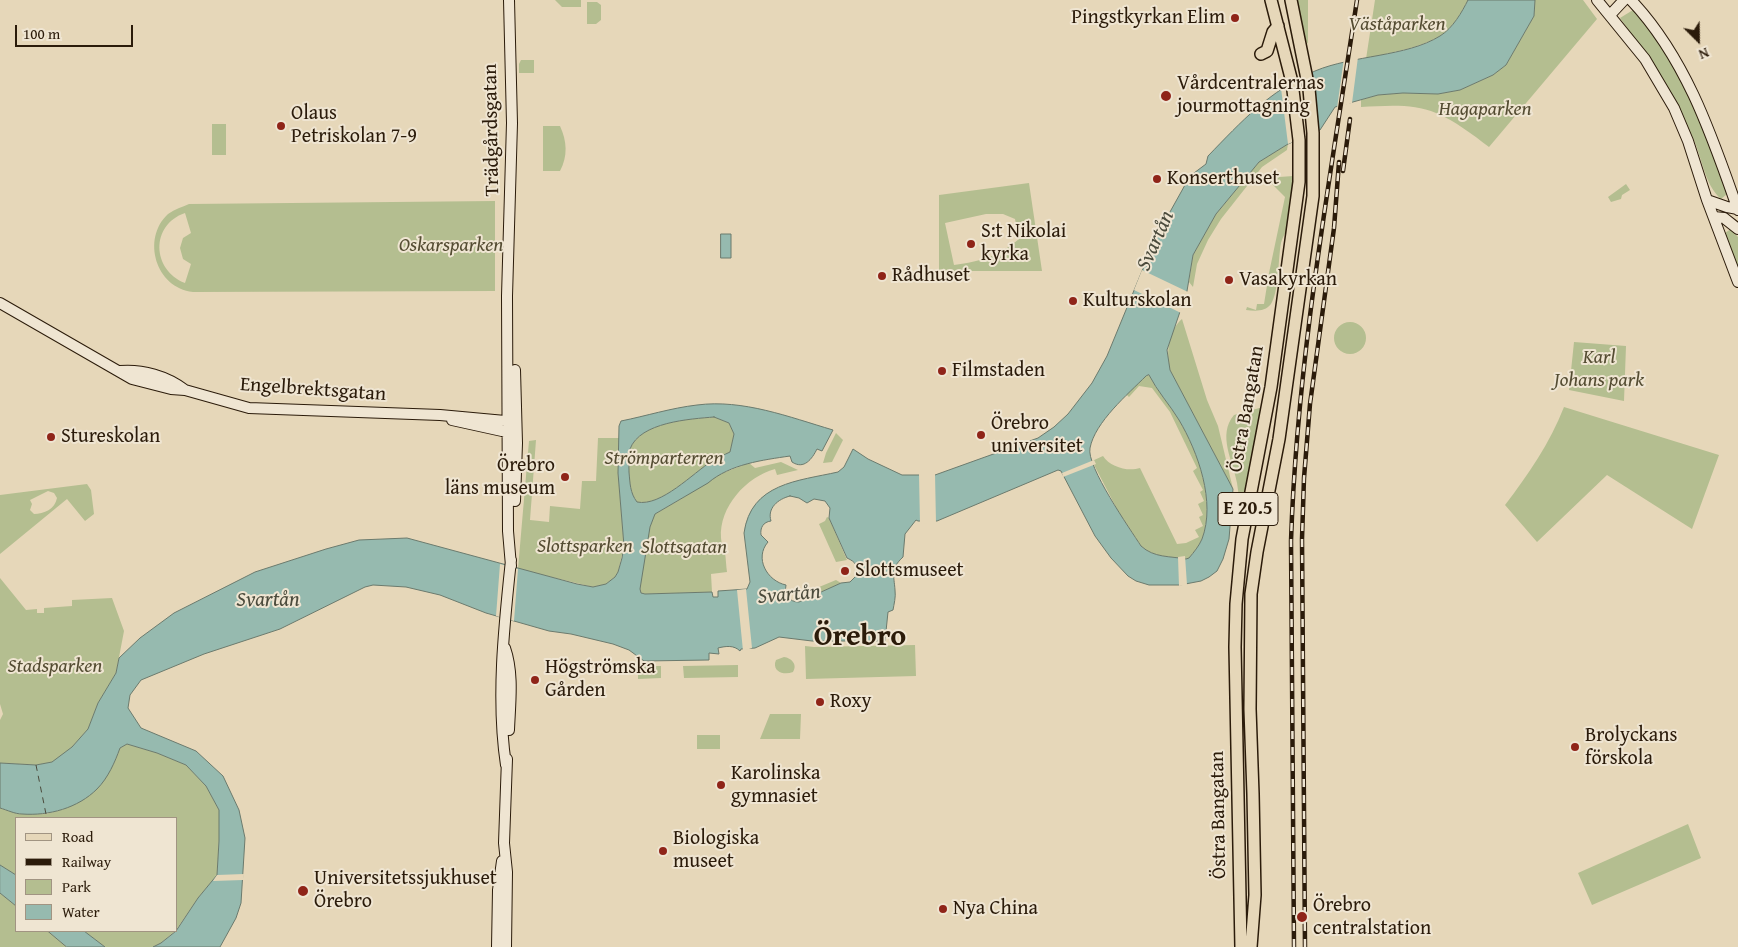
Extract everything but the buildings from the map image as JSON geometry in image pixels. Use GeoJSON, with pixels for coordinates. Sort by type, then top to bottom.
{"type":"FeatureCollection","features":[{"type":"Feature","properties":{"kind":"main road","name":"Trädgårdsgatan"},"geometry":{"type":"LineString","coordinates":[[502,890],[506,765],[509,744],[506,695],[509,661],[504,647],[515,532],[511,508],[514,296],[509,260],[512,122],[509,0]]}},
{"type":"Feature","properties":{"kind":"main road","name":"Östra Bangatan"},"geometry":{"type":"LineString","coordinates":[[1241,947],[1236,688],[1238,568],[1271,387],[1296,210],[1298,182],[1299,140],[1292,82],[1271,0]]}},
{"type":"Feature","properties":{"kind":"main road","name":"Östra Bangatan"},"geometry":{"type":"LineString","coordinates":[[1251,947],[1255,894],[1250,688],[1251,602],[1254,570],[1284,409],[1313,196],[1313,133],[1306,74],[1290,0]]}},
{"type":"Feature","properties":{"kind":"main road"},"geometry":{"type":"LineString","coordinates":[[1597,0],[1645,60],[1674,108],[1688,141],[1707,200],[1738,282]]}},
{"type":"Feature","properties":{"kind":"main road"},"geometry":{"type":"LineString","coordinates":[[1610,15],[1624,0]]}},
{"type":"Feature","properties":{"kind":"main road"},"geometry":{"type":"LineString","coordinates":[[1631,0],[1644,14],[1664,42],[1691,88],[1738,209]]}},
{"type":"Feature","properties":{"kind":"main road"},"geometry":{"type":"LineString","coordinates":[[1261,54],[1267,51],[1273,32],[1278,26],[1284,29],[1291,45],[1302,51]]}},
{"type":"Feature","properties":{"kind":"main road"},"geometry":{"type":"LineString","coordinates":[[1286,55],[1302,51]]}},
{"type":"Feature","properties":{"kind":"main road"},"geometry":{"type":"LineString","coordinates":[[1707,200],[1727,208],[1738,209]]}},
{"type":"Feature","properties":{"kind":"main road"},"geometry":{"type":"LineString","coordinates":[[1714,216],[1738,209]]}},
{"type":"Feature","properties":{"kind":"main road"},"geometry":{"type":"LineString","coordinates":[[1714,216],[1724,218],[1738,229]]}},
{"type":"Feature","properties":{"kind":"main road","name":"Engelbrektsgatan"},"geometry":{"type":"LineString","coordinates":[[0,303],[132,378],[151,385],[185,390],[249,408],[440,415],[449,420],[460,422],[512,427]]}},
{"type":"Feature","properties":{"kind":"main road"},"geometry":{"type":"LineString","coordinates":[[1280,324],[1295,327]]}},
{"type":"Feature","properties":{"kind":"main road"},"geometry":{"type":"LineString","coordinates":[[1236,688],[1250,688]]}},
{"type":"Feature","properties":{"kind":"main road"},"geometry":{"type":"LineString","coordinates":[[497,947],[502,890]]}},
{"type":"Feature","properties":{"kind":"main road"},"geometry":{"type":"LineString","coordinates":[[502,890],[506,947]]}},
{"type":"Feature","properties":{"kind":"green space"},"geometry":{"type":"Polygon","coordinates":[[[555,0],[581,0],[581,7],[562,7],[555,0]]]}},
{"type":"Feature","properties":{"kind":"green space"},"geometry":{"type":"Polygon","coordinates":[[[1296,0],[1308,0],[1308,44],[1305,39],[1296,0]]]}},
{"type":"Feature","properties":{"kind":"green space","name":"Väståparken"},"geometry":{"type":"Polygon","coordinates":[[[1375,0],[1468,0],[1453,25],[1440,36],[1413,47],[1366,59],[1375,0]]]}},
{"type":"Feature","properties":{"kind":"green space","name":"Hagaparken"},"geometry":{"type":"Polygon","coordinates":[[[1535,0],[1583,0],[1597,19],[1489,147],[1457,124],[1427,110],[1399,106],[1361,107],[1361,100],[1378,95],[1403,93],[1438,94],[1460,90],[1493,75],[1506,65],[1534,16],[1535,0]]]}},
{"type":"Feature","properties":{"kind":"green space"},"geometry":{"type":"Polygon","coordinates":[[[587,2],[597,2],[601,5],[601,20],[596,24],[587,24],[587,2]]]}},
{"type":"Feature","properties":{"kind":"green space"},"geometry":{"type":"Polygon","coordinates":[[[1633,10],[1664,51],[1688,96],[1727,191],[1727,194],[1721,199],[1711,186],[1692,136],[1676,106],[1650,61],[1620,18],[1633,10]]]}},
{"type":"Feature","properties":{"kind":"green space"},"geometry":{"type":"Polygon","coordinates":[[[521,60],[534,60],[534,73],[519,73],[521,60]]]}},
{"type":"Feature","properties":{"kind":"green space"},"geometry":{"type":"Polygon","coordinates":[[[212,124],[226,124],[226,155],[212,155],[212,124]]]}},
{"type":"Feature","properties":{"kind":"green space"},"geometry":{"type":"Polygon","coordinates":[[[543,126],[560,126],[565,143],[565,154],[560,171],[543,171],[543,126]]]}},
{"type":"Feature","properties":{"kind":"green space"},"geometry":{"type":"Polygon","coordinates":[[[1288,144],[1287,150],[1262,167],[1221,219],[1208,240],[1197,264],[1193,287],[1189,282],[1193,255],[1216,214],[1259,162],[1288,144]]]}},
{"type":"Feature","properties":{"kind":"green space"},"geometry":{"type":"Polygon","coordinates":[[[1293,176],[1287,229],[1281,243],[1274,299],[1269,307],[1263,310],[1256,311],[1246,310],[1247,307],[1256,310],[1257,304],[1264,304],[1285,197],[1266,178],[1293,176]]]}},
{"type":"Feature","properties":{"kind":"green space"},"geometry":{"type":"Polygon","coordinates":[[[1029,183],[1042,271],[939,271],[939,195],[1029,183]],[[986,214],[945,223],[954,265],[989,257],[1004,250],[1019,239],[1015,219],[1003,214],[986,214]]]}},
{"type":"Feature","properties":{"kind":"green space"},"geometry":{"type":"Polygon","coordinates":[[[1626,184],[1630,190],[1622,195],[1621,199],[1611,202],[1608,197],[1626,184]]]}},
{"type":"Feature","properties":{"kind":"green space","name":"Oskarsparken"},"geometry":{"type":"Polygon","coordinates":[[[495,201],[495,291],[193,292],[180,289],[170,282],[156,261],[154,249],[155,236],[160,224],[168,214],[189,204],[495,201]],[[185,213],[174,219],[166,227],[161,237],[161,258],[166,268],[174,277],[185,283],[191,264],[183,259],[180,248],[183,238],[191,233],[185,213]]]}},
{"type":"Feature","properties":{"kind":"green space"},"geometry":{"type":"Polygon","coordinates":[[[1731,229],[1738,237],[1738,268],[1725,233],[1731,229]]]}},
{"type":"Feature","properties":{"kind":"green space"},"geometry":{"type":"Polygon","coordinates":[[[1182,319],[1207,400],[1218,426],[1233,489],[1170,370],[1168,357],[1169,343],[1177,324],[1182,319]]]}},
{"type":"Feature","properties":{"kind":"green space"},"geometry":{"type":"Polygon","coordinates":[[[1350,322],[1362,326],[1366,338],[1362,350],[1350,354],[1338,350],[1334,338],[1338,326],[1350,322]]]}},
{"type":"Feature","properties":{"kind":"green space","name":"Karl Johans park"},"geometry":{"type":"Polygon","coordinates":[[[1574,342],[1626,346],[1624,401],[1569,390],[1574,342]]]}},
{"type":"Feature","properties":{"kind":"green space"},"geometry":{"type":"Polygon","coordinates":[[[1149,375],[1186,433],[1193,447],[1203,478],[1207,509],[1206,525],[1202,539],[1189,558],[1186,559],[1157,555],[1141,546],[1119,513],[1092,461],[1103,456],[1110,463],[1120,468],[1140,468],[1177,544],[1186,543],[1199,537],[1195,530],[1203,526],[1199,517],[1203,515],[1198,504],[1204,501],[1200,492],[1203,490],[1193,471],[1197,468],[1170,412],[1152,388],[1139,386],[1129,397],[1126,394],[1149,375]]]}},
{"type":"Feature","properties":{"kind":"green space"},"geometry":{"type":"Polygon","coordinates":[[[1263,407],[1243,516],[1239,515],[1238,487],[1226,440],[1227,431],[1234,415],[1263,407]]]}},
{"type":"Feature","properties":{"kind":"green space"},"geometry":{"type":"Polygon","coordinates":[[[1564,407],[1719,455],[1692,529],[1607,475],[1537,542],[1505,505],[1538,458],[1564,407]]]}},
{"type":"Feature","properties":{"kind":"green space","name":"Strömparterren"},"geometry":{"type":"Polygon","coordinates":[[[714,417],[729,423],[734,434],[730,452],[712,461],[666,494],[646,502],[637,502],[631,488],[629,472],[630,449],[635,440],[644,433],[667,424],[714,417]]]}},
{"type":"Feature","properties":{"kind":"green space"},"geometry":{"type":"Polygon","coordinates":[[[836,433],[843,440],[832,462],[823,463],[826,453],[836,433]]]}},
{"type":"Feature","properties":{"kind":"green space","name":"Slottsparken"},"geometry":{"type":"Polygon","coordinates":[[[598,438],[619,438],[618,473],[624,546],[615,577],[606,584],[593,587],[518,569],[529,441],[536,440],[530,520],[549,522],[550,506],[580,509],[582,481],[596,481],[598,438]]]}},
{"type":"Feature","properties":{"kind":"green space","name":"Slottsgatan"},"geometry":{"type":"Polygon","coordinates":[[[781,462],[798,470],[777,475],[775,469],[764,473],[745,486],[730,505],[722,526],[721,538],[727,572],[711,574],[712,592],[641,593],[646,541],[655,514],[715,476],[749,463],[755,468],[781,462]]]}},
{"type":"Feature","properties":{"kind":"green space"},"geometry":{"type":"Polygon","coordinates":[[[87,484],[91,490],[94,514],[85,521],[67,499],[0,554],[0,495],[87,484]],[[48,491],[30,500],[32,504],[30,510],[34,514],[48,510],[56,502],[57,498],[54,493],[48,491]]]}},
{"type":"Feature","properties":{"kind":"green space"},"geometry":{"type":"Polygon","coordinates":[[[827,517],[847,560],[836,562],[819,524],[825,521],[827,517]]]}},
{"type":"Feature","properties":{"kind":"green space","name":"Stadsparken"},"geometry":{"type":"Polygon","coordinates":[[[0,578],[26,610],[37,609],[37,613],[44,613],[44,608],[72,606],[72,600],[112,598],[124,631],[116,673],[98,703],[88,729],[72,747],[53,762],[36,765],[0,763],[0,720],[3,714],[0,704],[0,578]]]}},
{"type":"Feature","properties":{"kind":"green space"},"geometry":{"type":"Polygon","coordinates":[[[836,580],[841,583],[808,598],[805,596],[807,592],[836,580]]]}},
{"type":"Feature","properties":{"kind":"green space"},"geometry":{"type":"Polygon","coordinates":[[[915,645],[916,676],[806,679],[805,646],[915,645]]]}},
{"type":"Feature","properties":{"kind":"green space"},"geometry":{"type":"Polygon","coordinates":[[[784,657],[793,662],[795,666],[793,672],[784,673],[776,669],[776,660],[784,657]]]}},
{"type":"Feature","properties":{"kind":"green space"},"geometry":{"type":"Polygon","coordinates":[[[738,665],[738,677],[684,678],[683,666],[738,665]]]}},
{"type":"Feature","properties":{"kind":"green space"},"geometry":{"type":"Polygon","coordinates":[[[638,666],[661,666],[661,678],[638,679],[638,666]]]}},
{"type":"Feature","properties":{"kind":"green space"},"geometry":{"type":"Polygon","coordinates":[[[770,714],[801,714],[800,739],[760,739],[770,714]]]}},
{"type":"Feature","properties":{"kind":"green space"},"geometry":{"type":"Polygon","coordinates":[[[697,735],[720,735],[720,749],[697,749],[697,735]]]}},
{"type":"Feature","properties":{"kind":"green space"},"geometry":{"type":"Polygon","coordinates":[[[127,744],[157,753],[186,765],[206,786],[219,810],[217,875],[178,927],[178,817],[15,817],[15,874],[0,865],[0,808],[21,814],[46,814],[64,809],[114,763],[120,748],[127,744]]]}},
{"type":"Feature","properties":{"kind":"green space"},"geometry":{"type":"Polygon","coordinates":[[[1688,824],[1701,858],[1592,905],[1578,873],[1688,824]]]}},
{"type":"Feature","properties":{"kind":"green space"},"geometry":{"type":"Polygon","coordinates":[[[0,893],[15,905],[15,932],[49,932],[67,947],[0,947],[0,893]]]}},
{"type":"Feature","properties":{"kind":"green space"},"geometry":{"type":"Polygon","coordinates":[[[85,932],[174,932],[153,947],[105,947],[85,932]]]}},
{"type":"Feature","properties":{"kind":"water","name":"Svartån"},"geometry":{"type":"Polygon","coordinates":[[[1468,0],[1535,0],[1534,16],[1506,65],[1493,75],[1460,90],[1438,94],[1403,93],[1378,95],[1335,107],[1320,130],[1288,144],[1259,162],[1216,214],[1193,255],[1187,291],[1167,350],[1170,370],[1233,489],[1229,539],[1217,571],[1209,577],[1201,581],[1180,585],[1149,585],[1128,576],[1111,558],[1095,536],[1061,471],[1058,470],[937,521],[916,520],[905,534],[903,557],[894,569],[895,600],[893,610],[888,612],[885,641],[812,641],[779,637],[755,648],[741,649],[740,651],[730,646],[718,648],[719,654],[709,653],[709,660],[644,661],[629,650],[613,644],[549,631],[486,613],[440,595],[406,587],[373,585],[365,587],[280,629],[204,654],[141,680],[130,695],[128,708],[141,728],[196,751],[223,776],[239,810],[245,838],[241,903],[236,918],[220,947],[153,947],[175,932],[178,932],[178,928],[198,898],[217,875],[219,810],[206,786],[186,765],[157,753],[127,744],[120,748],[111,770],[101,785],[89,796],[72,806],[42,814],[17,813],[0,808],[0,763],[36,765],[52,762],[72,747],[88,729],[98,703],[116,673],[119,658],[140,638],[174,613],[255,572],[359,540],[407,538],[577,584],[593,587],[606,584],[618,572],[624,546],[618,473],[619,426],[621,421],[687,406],[714,404],[766,410],[833,430],[822,451],[817,449],[810,460],[804,464],[800,465],[792,462],[790,456],[736,467],[726,471],[655,514],[650,527],[640,589],[641,593],[712,592],[713,597],[718,597],[718,591],[747,589],[750,582],[744,533],[748,516],[756,504],[766,494],[779,487],[807,478],[838,472],[844,467],[853,449],[868,459],[902,475],[935,475],[1038,438],[1068,414],[1092,383],[1107,356],[1156,237],[1190,176],[1206,164],[1208,156],[1270,97],[1299,79],[1330,66],[1396,52],[1426,43],[1445,33],[1460,15],[1468,0]],[[1149,375],[1113,409],[1098,428],[1090,448],[1091,457],[1101,482],[1141,546],[1157,555],[1186,559],[1189,558],[1202,539],[1206,525],[1207,509],[1203,478],[1193,447],[1186,433],[1149,375]],[[714,417],[680,421],[655,428],[635,440],[630,449],[629,472],[631,488],[637,502],[646,502],[666,494],[712,461],[730,452],[734,434],[729,423],[714,417]],[[790,496],[774,505],[770,516],[771,521],[764,524],[761,530],[761,535],[768,542],[762,555],[768,574],[779,583],[786,585],[786,592],[792,601],[799,602],[841,583],[850,582],[857,575],[857,567],[847,558],[829,518],[830,508],[825,501],[814,499],[807,503],[799,498],[790,496]]]}},
{"type":"Feature","properties":{"kind":"water"},"geometry":{"type":"Polygon","coordinates":[[[721,234],[731,234],[731,258],[721,258],[721,234]]]}},
{"type":"Feature","properties":{"kind":"water"},"geometry":{"type":"Polygon","coordinates":[[[0,865],[15,874],[15,905],[0,893],[0,865]]]}},
{"type":"Feature","properties":{"kind":"water"},"geometry":{"type":"Polygon","coordinates":[[[49,932],[85,932],[105,947],[67,947],[49,932]]]}},
{"type":"Feature","properties":{"kind":"pier"},"geometry":{"type":"Polygon","coordinates":[[[1358,57],[1352,103],[1337,108],[1344,58],[1358,57]]]}},
{"type":"Feature","properties":{"kind":"pier"},"geometry":{"type":"Polygon","coordinates":[[[1312,71],[1319,131],[1288,144],[1281,88],[1312,71]]]}},
{"type":"Feature","properties":{"kind":"pier"},"geometry":{"type":"Polygon","coordinates":[[[1142,270],[1188,292],[1181,313],[1134,290],[1142,270]]]}},
{"type":"Feature","properties":{"kind":"pier"},"geometry":{"type":"Polygon","coordinates":[[[1094,460],[1096,464],[1063,477],[1062,473],[1094,460]]]}},
{"type":"Feature","properties":{"kind":"pier"},"geometry":{"type":"Polygon","coordinates":[[[919,474],[935,474],[936,523],[920,524],[919,474]]]}},
{"type":"Feature","properties":{"kind":"pier"},"geometry":{"type":"Polygon","coordinates":[[[1185,556],[1187,585],[1179,586],[1178,557],[1185,556]]]}},
{"type":"Feature","properties":{"kind":"pier"},"geometry":{"type":"Polygon","coordinates":[[[500,564],[518,569],[514,621],[496,616],[500,564]]]}},
{"type":"Feature","properties":{"kind":"pier"},"geometry":{"type":"Polygon","coordinates":[[[746,589],[752,648],[743,651],[737,590],[746,589]]]}},
{"type":"Feature","properties":{"kind":"pier"},"geometry":{"type":"Polygon","coordinates":[[[244,874],[243,880],[213,881],[217,875],[244,874]]]}},
{"type":"Feature","properties":{"kind":"ferry route"},"geometry":{"type":"LineString","coordinates":[[36,765],[46,814]]}},
{"type":"Feature","properties":{"kind":"railway"},"geometry":{"type":"LineString","coordinates":[[1294,947],[1291,541],[1294,473],[1307,337],[1316,269],[1357,0]]}},
{"type":"Feature","properties":{"kind":"railway"},"geometry":{"type":"LineString","coordinates":[[1343,171],[1350,119]]}},
{"type":"Feature","properties":{"kind":"railway"},"geometry":{"type":"LineString","coordinates":[[1305,947],[1302,539],[1304,478],[1310,404],[1334,228],[1339,162]]}},
{"type":"Feature","properties":{"kind":"place","name":"Pingstkyrkan Elim"},"geometry":{"type":"Point","coordinates":[1235,18]}},
{"type":"Feature","properties":{"kind":"place","name":"Vårdcentralernas jourmottagning"},"geometry":{"type":"Point","coordinates":[1166,96]}},
{"type":"Feature","properties":{"kind":"place","name":"Olaus Petriskolan 7-9"},"geometry":{"type":"Point","coordinates":[281,126]}},
{"type":"Feature","properties":{"kind":"place","name":"Konserthuset"},"geometry":{"type":"Point","coordinates":[1157,179]}},
{"type":"Feature","properties":{"kind":"place","name":"S:t Nikolai kyrka"},"geometry":{"type":"Point","coordinates":[971,244]}},
{"type":"Feature","properties":{"kind":"place","name":"Rådhuset"},"geometry":{"type":"Point","coordinates":[882,276]}},
{"type":"Feature","properties":{"kind":"place","name":"Vasakyrkan"},"geometry":{"type":"Point","coordinates":[1229,280]}},
{"type":"Feature","properties":{"kind":"place","name":"Kulturskolan"},"geometry":{"type":"Point","coordinates":[1073,301]}},
{"type":"Feature","properties":{"kind":"place","name":"Filmstaden"},"geometry":{"type":"Point","coordinates":[942,371]}},
{"type":"Feature","properties":{"kind":"place","name":"Örebro universitet"},"geometry":{"type":"Point","coordinates":[981,435]}},
{"type":"Feature","properties":{"kind":"place","name":"Stureskolan"},"geometry":{"type":"Point","coordinates":[51,437]}},
{"type":"Feature","properties":{"kind":"place","name":"Örebro läns museum"},"geometry":{"type":"Point","coordinates":[565,477]}},
{"type":"Feature","properties":{"kind":"place","name":"Slottsmuseet"},"geometry":{"type":"Point","coordinates":[845,571]}},
{"type":"Feature","properties":{"kind":"place","name":"Högströmska Gården"},"geometry":{"type":"Point","coordinates":[535,680]}},
{"type":"Feature","properties":{"kind":"place","name":"Roxy"},"geometry":{"type":"Point","coordinates":[820,702]}},
{"type":"Feature","properties":{"kind":"place","name":"Brolyckans förskola"},"geometry":{"type":"Point","coordinates":[1575,747]}},
{"type":"Feature","properties":{"kind":"place","name":"Karolinska gymnasiet"},"geometry":{"type":"Point","coordinates":[721,785]}},
{"type":"Feature","properties":{"kind":"place","name":"Biologiska museet"},"geometry":{"type":"Point","coordinates":[663,851]}},
{"type":"Feature","properties":{"kind":"place","name":"Universitetssjukhuset Örebro"},"geometry":{"type":"Point","coordinates":[303,891]}},
{"type":"Feature","properties":{"kind":"place","name":"Nya China"},"geometry":{"type":"Point","coordinates":[943,909]}},
{"type":"Feature","properties":{"kind":"place","name":"Örebro centralstation"},"geometry":{"type":"Point","coordinates":[1302,917]}},
{"type":"Feature","properties":{"kind":"district","name":"Örebro"},"geometry":{"type":"Point","coordinates":[860,637]}}]}
